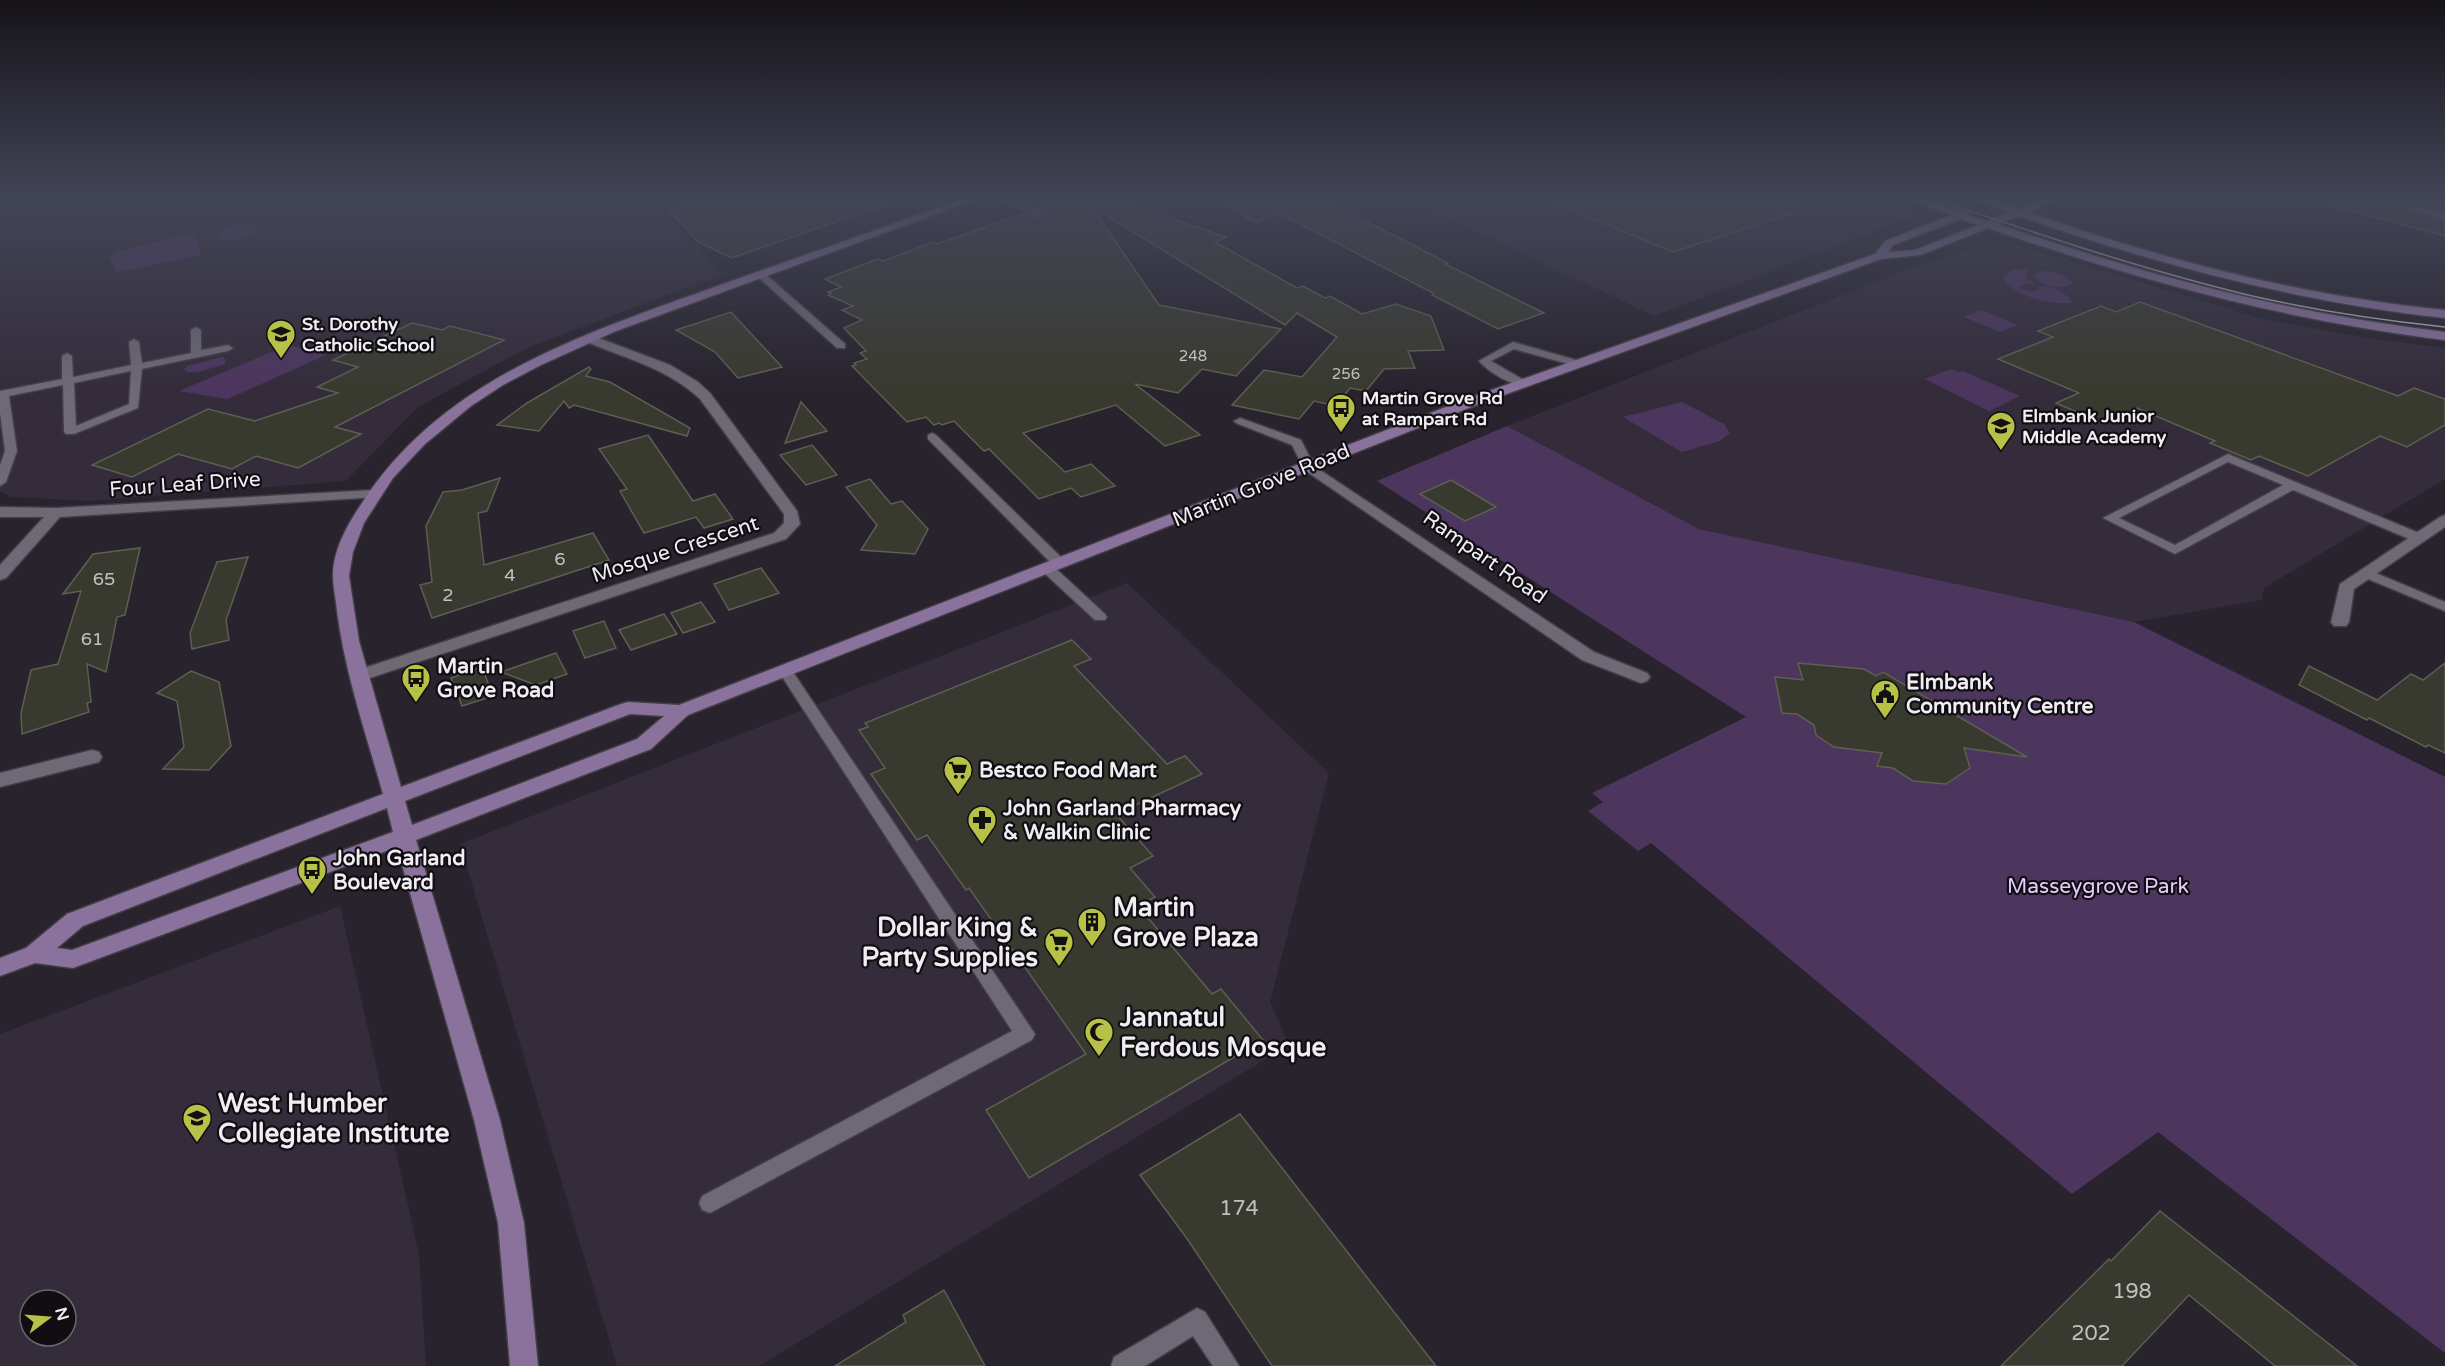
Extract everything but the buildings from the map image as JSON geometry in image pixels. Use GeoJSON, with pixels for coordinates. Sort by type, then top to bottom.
{"type":"FeatureCollection","features":[{"type":"Feature","properties":{"kind":"main road"},"geometry":{"type":"LineString","coordinates":[[525,1366],[509,1211],[488,1120],[404,836],[350,641],[341,576],[345,552],[356,524],[373,494],[420,441],[466,403],[498,382],[588,338],[795,262]]}},
{"type":"Feature","properties":{"kind":"main road","name":"Martin Grove Road"},"geometry":{"type":"LineString","coordinates":[[34,954],[73,959],[404,836],[644,744],[681,711],[786,672],[1308,466],[1524,384],[1863,262]]}},
{"type":"Feature","properties":{"kind":"main road"},"geometry":{"type":"LineString","coordinates":[[2102,262],[2207,293],[2328,319],[2445,336]]}},
{"type":"Feature","properties":{"kind":"main road"},"geometry":{"type":"LineString","coordinates":[[2169,262],[2247,283],[2377,307],[2445,314]]}},
{"type":"Feature","properties":{"kind":"main road","name":"Martin Grove Road"},"geometry":{"type":"LineString","coordinates":[[0,967],[34,954],[75,920],[628,708],[681,711]]}},
{"type":"Feature","properties":{"kind":"street","name":"Mosque Crescent"},"geometry":{"type":"LineString","coordinates":[[361,675],[780,536],[792,524],[792,514],[693,383],[670,369],[588,338]]}},
{"type":"Feature","properties":{"kind":"street","name":"Rampart Road"},"geometry":{"type":"LineString","coordinates":[[1308,466],[1588,656],[1641,676]]}},
{"type":"Feature","properties":{"kind":"street","name":"Four Leaf Drive"},"geometry":{"type":"LineString","coordinates":[[0,512],[56,513],[373,494]]}},
{"type":"Feature","properties":{"kind":"street"},"geometry":{"type":"LineString","coordinates":[[0,575],[56,513]]}},
{"type":"Feature","properties":{"kind":"street"},"geometry":{"type":"LineString","coordinates":[[2340,622],[2346,587],[2445,520]]}},
{"type":"Feature","properties":{"kind":"street"},"geometry":{"type":"LineString","coordinates":[[0,780],[92,757]]}},
{"type":"Feature","properties":{"kind":"lane"},"geometry":{"type":"LineString","coordinates":[[760,274],[842,346]]}},
{"type":"Feature","properties":{"kind":"lane"},"geometry":{"type":"LineString","coordinates":[[196,330],[196,355]]}},
{"type":"Feature","properties":{"kind":"lane"},"geometry":{"type":"LineString","coordinates":[[67,356],[70,432],[134,406],[137,367],[134,342]]}},
{"type":"Feature","properties":{"kind":"lane"},"geometry":{"type":"LineString","coordinates":[[1524,384],[1497,371],[1484,361],[1513,345],[1579,364]]}},
{"type":"Feature","properties":{"kind":"lane"},"geometry":{"type":"LineString","coordinates":[[0,482],[11,451],[1,395],[228,348]]}},
{"type":"Feature","properties":{"kind":"lane"},"geometry":{"type":"LineString","coordinates":[[1240,421],[1297,443],[1308,466]]}},
{"type":"Feature","properties":{"kind":"lane"},"geometry":{"type":"LineString","coordinates":[[932,437],[1100,617]]}},
{"type":"Feature","properties":{"kind":"lane"},"geometry":{"type":"LineString","coordinates":[[2293,485],[2175,550],[2109,518],[2228,458],[2293,485],[2418,538]]}},
{"type":"Feature","properties":{"kind":"lane"},"geometry":{"type":"LineString","coordinates":[[2366,573],[2445,607]]}},
{"type":"Feature","properties":{"kind":"lane"},"geometry":{"type":"LineString","coordinates":[[710,1203],[1024,1034],[786,672]]}},
{"type":"Feature","properties":{"kind":"lane"},"geometry":{"type":"LineString","coordinates":[[1124,1366],[1197,1320],[1227,1366]]}},
{"type":"Feature","properties":{"kind":"shaded area","name":"St. Dorothy Catholic School"},"geometry":{"type":"Polygon","coordinates":[[[0,262],[711,262],[723,274],[527,348],[418,407],[346,481],[90,501],[11,497],[0,491],[0,262]]]}},
{"type":"Feature","properties":{"kind":"shaded area"},"geometry":{"type":"Polygon","coordinates":[[[1540,262],[1795,262],[1654,316],[1540,262]]]}},
{"type":"Feature","properties":{"kind":"shaded area","name":"Elmbank Junior Middle Academy"},"geometry":{"type":"Polygon","coordinates":[[[1931,262],[2073,262],[2259,318],[2365,338],[2445,348],[2445,479],[2264,588],[2262,600],[2134,622],[1699,529],[1507,426],[1931,262]]]}},
{"type":"Feature","properties":{"kind":"shaded area"},"geometry":{"type":"Polygon","coordinates":[[[1127,583],[1329,773],[1270,1002],[1289,1045],[759,1366],[617,1366],[460,844],[1127,583]]]}},
{"type":"Feature","properties":{"kind":"shaded area","name":"West Humber Collegiate Institute"},"geometry":{"type":"Polygon","coordinates":[[[340,906],[419,1254],[426,1366],[0,1366],[0,1034],[340,906]]]}},
{"type":"Feature","properties":{"kind":"green space"},"geometry":{"type":"Polygon","coordinates":[[[111,262],[169,262],[117,272],[111,262]]]}},
{"type":"Feature","properties":{"kind":"green space"},"geometry":{"type":"Polygon","coordinates":[[[2012,270],[2028,270],[2026,277],[2036,284],[2019,287],[2032,292],[2040,289],[2036,287],[2053,288],[2061,291],[2073,302],[2047,302],[2017,291],[2004,281],[2004,277],[2012,270]]]}},
{"type":"Feature","properties":{"kind":"green space"},"geometry":{"type":"Polygon","coordinates":[[[2041,271],[2060,274],[2073,283],[2063,287],[2046,285],[2032,276],[2041,271]]]}},
{"type":"Feature","properties":{"kind":"green space"},"geometry":{"type":"Polygon","coordinates":[[[1981,310],[2018,325],[2000,332],[1964,317],[1981,310]]]}},
{"type":"Feature","properties":{"kind":"green space"},"geometry":{"type":"Polygon","coordinates":[[[288,345],[326,355],[228,399],[179,391],[288,345]]]}},
{"type":"Feature","properties":{"kind":"green space"},"geometry":{"type":"Polygon","coordinates":[[[224,357],[226,364],[198,372],[187,372],[184,369],[187,366],[224,357]]]}},
{"type":"Feature","properties":{"kind":"green space"},"geometry":{"type":"Polygon","coordinates":[[[1951,369],[1963,371],[2020,396],[1989,411],[1925,379],[1951,369]]]}},
{"type":"Feature","properties":{"kind":"green space"},"geometry":{"type":"Polygon","coordinates":[[[1682,402],[1724,424],[1730,433],[1720,441],[1682,452],[1623,417],[1682,402]]]}},
{"type":"Feature","properties":{"kind":"green space","name":"Masseygrove Park"},"geometry":{"type":"Polygon","coordinates":[[[1507,426],[1699,529],[2134,622],[2445,777],[2445,1353],[2158,1132],[2072,1194],[1651,843],[1638,851],[1588,811],[1603,802],[1592,793],[1746,717],[1377,481],[1507,426]]]}},
{"type":"Feature","properties":{"kind":"tram line"},"geometry":{"type":"LineString","coordinates":[[2127,262],[2248,295],[2346,314],[2445,327]]}},
{"type":"Feature","properties":{"kind":"place","name":"St. Dorothy Catholic School"},"geometry":{"type":"Point","coordinates":[281,360]}},
{"type":"Feature","properties":{"kind":"place","name":"Martin Grove Rd at Rampart Rd"},"geometry":{"type":"Point","coordinates":[1341,434]}},
{"type":"Feature","properties":{"kind":"place","name":"Elmbank Junior Middle Academy"},"geometry":{"type":"Point","coordinates":[2001,452]}},
{"type":"Feature","properties":{"kind":"place","name":"Martin Grove Road"},"geometry":{"type":"Point","coordinates":[416,704]}},
{"type":"Feature","properties":{"kind":"place","name":"Elmbank Community Centre"},"geometry":{"type":"Point","coordinates":[1885,720]}},
{"type":"Feature","properties":{"kind":"place","name":"Bestco Food Mart"},"geometry":{"type":"Point","coordinates":[958,796]}},
{"type":"Feature","properties":{"kind":"place","name":"John Garland Pharmacy & Walkin Clinic"},"geometry":{"type":"Point","coordinates":[982,846]}},
{"type":"Feature","properties":{"kind":"place","name":"John Garland Boulevard"},"geometry":{"type":"Point","coordinates":[312,896]}},
{"type":"Feature","properties":{"kind":"place","name":"Martin Grove Plaza"},"geometry":{"type":"Point","coordinates":[1092,948]}},
{"type":"Feature","properties":{"kind":"place","name":"Dollar King & Party Supplies"},"geometry":{"type":"Point","coordinates":[1059,968]}},
{"type":"Feature","properties":{"kind":"place","name":"Jannatul Ferdous Mosque"},"geometry":{"type":"Point","coordinates":[1099,1058]}},
{"type":"Feature","properties":{"kind":"place","name":"West Humber Collegiate Institute"},"geometry":{"type":"Point","coordinates":[197,1144]}}]}
